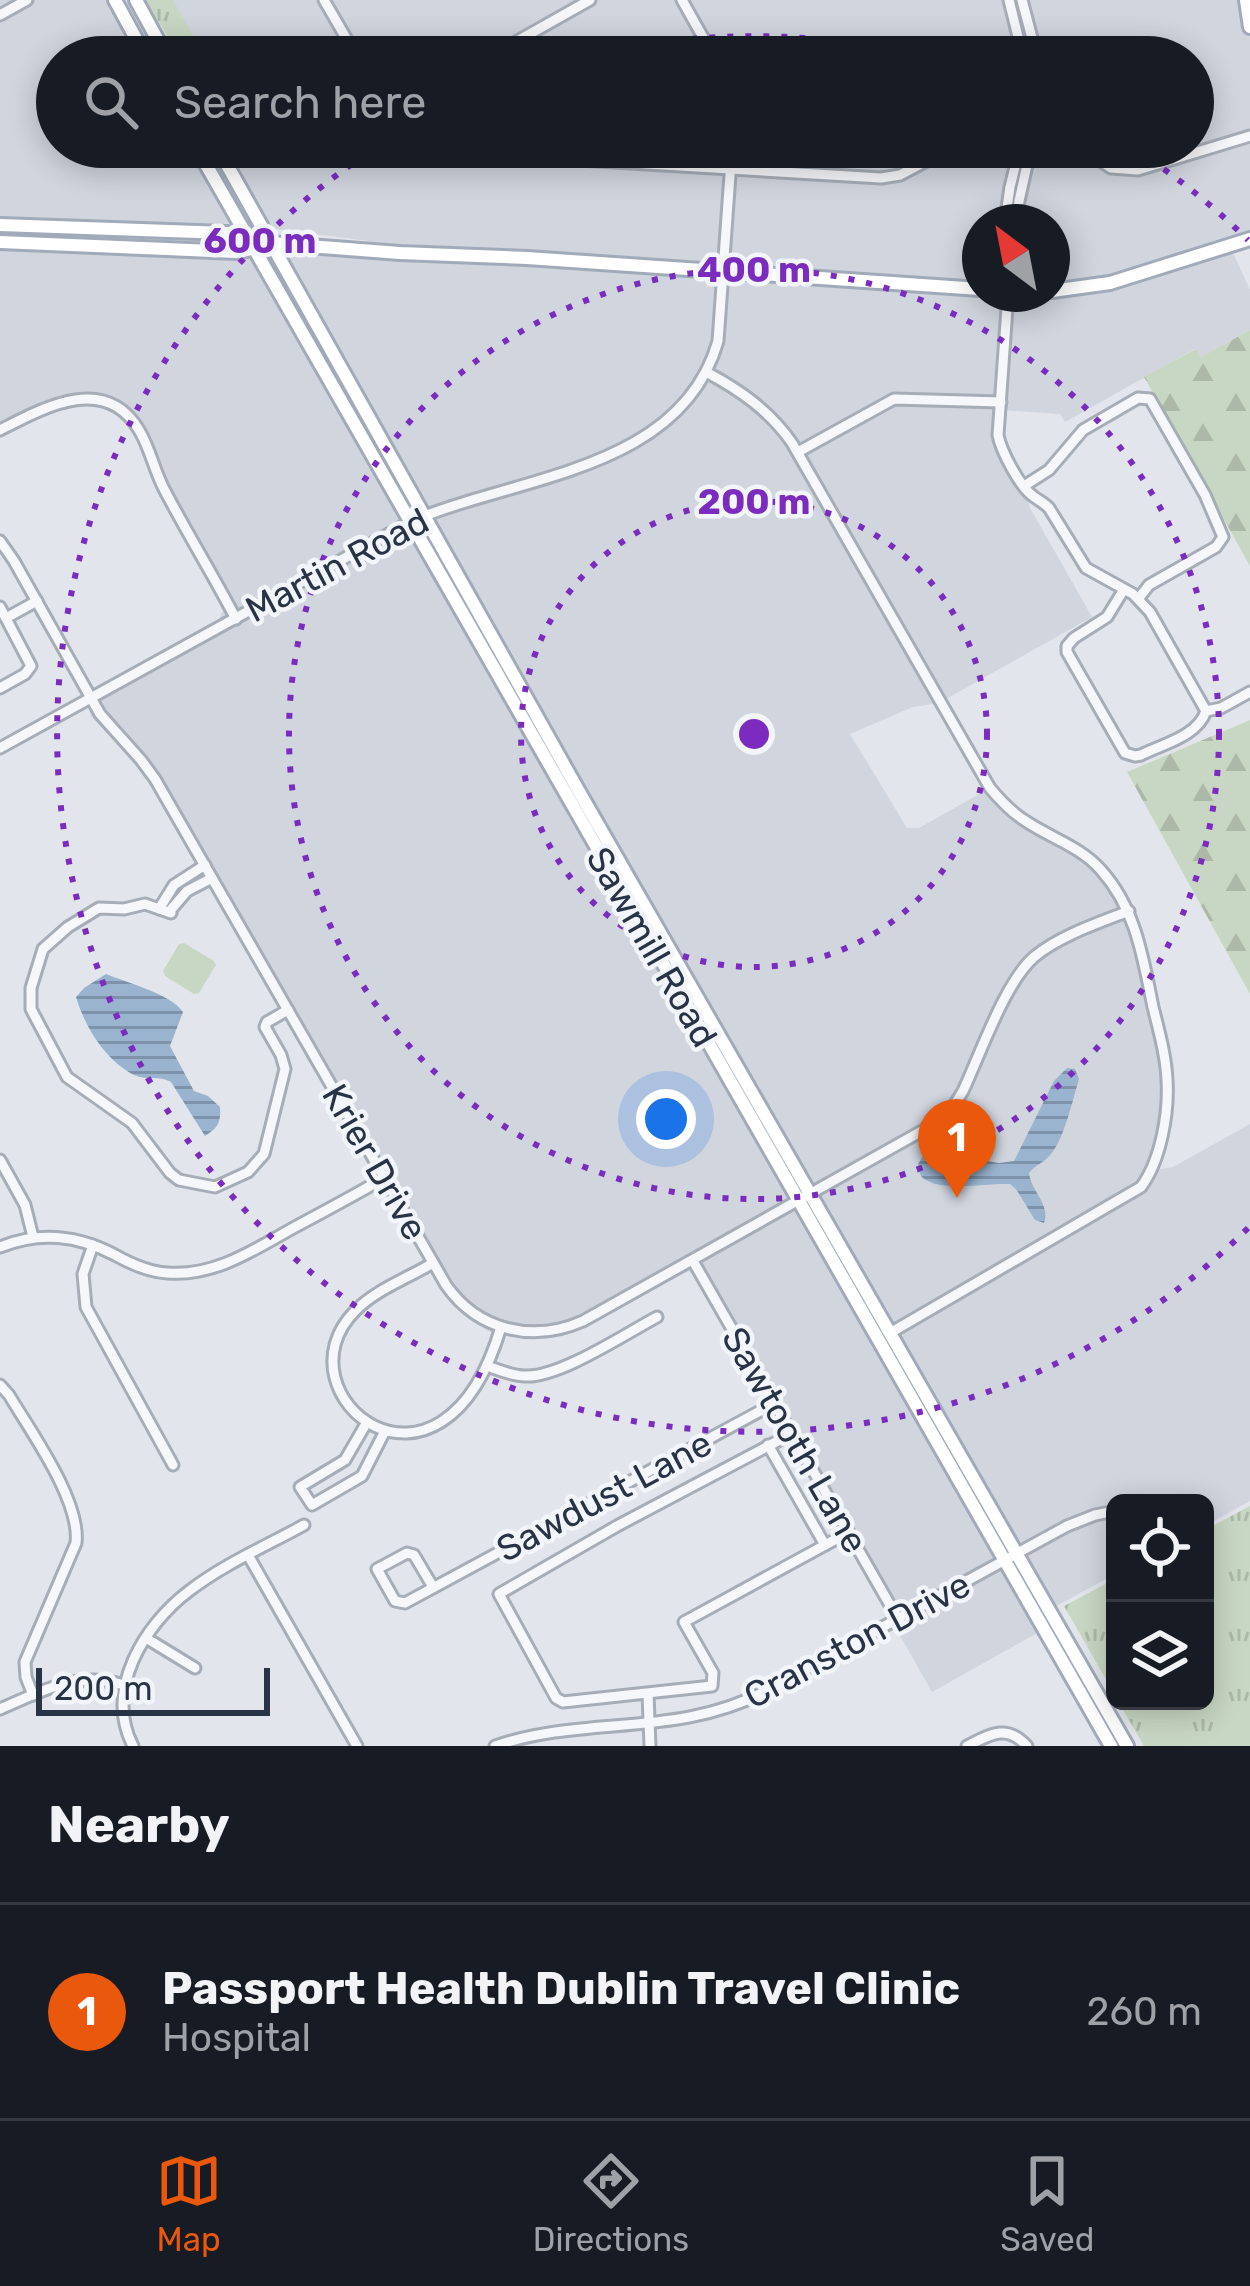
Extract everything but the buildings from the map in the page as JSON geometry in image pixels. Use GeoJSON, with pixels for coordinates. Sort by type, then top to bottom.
{"type":"FeatureCollection","features":[{"type":"Feature","properties":{"kind":"main road"},"geometry":{"type":"LineString","coordinates":[[115,0],[135,36]]}},
{"type":"Feature","properties":{"kind":"main road"},"geometry":{"type":"LineString","coordinates":[[136,0],[156,36]]}},
{"type":"Feature","properties":{"kind":"main road"},"geometry":{"type":"LineString","coordinates":[[1246,0],[1250,27]]}},
{"type":"Feature","properties":{"kind":"main road","name":"Sawmill Road"},"geometry":{"type":"LineString","coordinates":[[207,168],[417,520],[1010,1558],[1127,1746]]}},
{"type":"Feature","properties":{"kind":"main road","name":"Sawmill Road"},"geometry":{"type":"LineString","coordinates":[[228,168],[417,520]]}},
{"type":"Feature","properties":{"kind":"main road"},"geometry":{"type":"LineString","coordinates":[[0,225],[244,235],[269,243],[962,288]]}},
{"type":"Feature","properties":{"kind":"main road"},"geometry":{"type":"LineString","coordinates":[[1070,289],[1110,283],[1250,239]]}},
{"type":"Feature","properties":{"kind":"main road"},"geometry":{"type":"LineString","coordinates":[[0,242],[237,252],[269,243]]}},
{"type":"Feature","properties":{"kind":"main road","name":"Sawmill Road"},"geometry":{"type":"LineString","coordinates":[[805,1198],[890,1333],[1111,1746]]}},
{"type":"Feature","properties":{"kind":"street"},"geometry":{"type":"LineString","coordinates":[[0,15],[27,0]]}},
{"type":"Feature","properties":{"kind":"street"},"geometry":{"type":"LineString","coordinates":[[324,0],[345,36]]}},
{"type":"Feature","properties":{"kind":"street"},"geometry":{"type":"LineString","coordinates":[[526,36],[590,0]]}},
{"type":"Feature","properties":{"kind":"street"},"geometry":{"type":"LineString","coordinates":[[682,0],[702,36]]}},
{"type":"Feature","properties":{"kind":"street"},"geometry":{"type":"LineString","coordinates":[[1009,0],[1018,36]]}},
{"type":"Feature","properties":{"kind":"street"},"geometry":{"type":"LineString","coordinates":[[1022,0],[1031,36]]}},
{"type":"Feature","properties":{"kind":"street"},"geometry":{"type":"LineString","coordinates":[[1214,147],[1250,136]]}},
{"type":"Feature","properties":{"kind":"street"},"geometry":{"type":"LineString","coordinates":[[698,168],[889,178],[917,168]]}},
{"type":"Feature","properties":{"kind":"street"},"geometry":{"type":"LineString","coordinates":[[1008,204],[1015,168]]}},
{"type":"Feature","properties":{"kind":"street"},"geometry":{"type":"LineString","coordinates":[[1018,204],[1026,168]]}},
{"type":"Feature","properties":{"kind":"street","name":"Martin Road"},"geometry":{"type":"LineString","coordinates":[[0,748],[417,520],[597,460],[632,445],[673,415],[706,372],[718,341],[731,170]]}},
{"type":"Feature","properties":{"kind":"street"},"geometry":{"type":"LineString","coordinates":[[1007,312],[1000,445],[1028,493],[1042,500],[1086,568],[1139,598],[1150,612],[1206,711]]}},
{"type":"Feature","properties":{"kind":"street"},"geometry":{"type":"LineString","coordinates":[[706,372],[762,408],[781,427],[990,788],[1027,822],[1094,862],[1116,888],[1129,911],[1144,961],[1167,1080],[1166,1114],[1148,1178],[1136,1192],[890,1333]]}},
{"type":"Feature","properties":{"kind":"street"},"geometry":{"type":"LineString","coordinates":[[1024,485],[1049,470],[1083,430],[1138,398],[1150,399],[1222,530],[1221,543],[1149,585],[1139,598]]}},
{"type":"Feature","properties":{"kind":"street"},"geometry":{"type":"LineString","coordinates":[[0,430],[73,399],[95,400],[122,411],[139,430],[155,472],[236,619]]}},
{"type":"Feature","properties":{"kind":"street"},"geometry":{"type":"LineString","coordinates":[[798,452],[894,399],[1000,402]]}},
{"type":"Feature","properties":{"kind":"street","name":"Krier Drive"},"geometry":{"type":"LineString","coordinates":[[0,541],[109,727],[152,773],[433,1263],[460,1302],[501,1327]]}},
{"type":"Feature","properties":{"kind":"street"},"geometry":{"type":"LineString","coordinates":[[1123,590],[1107,617],[1070,641],[1067,652],[1125,753],[1141,755],[1199,726],[1206,711]]}},
{"type":"Feature","properties":{"kind":"street"},"geometry":{"type":"LineString","coordinates":[[0,688],[26,674],[31,666],[3,612],[37,601]]}},
{"type":"Feature","properties":{"kind":"street"},"geometry":{"type":"LineString","coordinates":[[1206,711],[1250,692]]}},
{"type":"Feature","properties":{"kind":"street"},"geometry":{"type":"LineString","coordinates":[[166,911],[174,885],[205,865]]}},
{"type":"Feature","properties":{"kind":"street"},"geometry":{"type":"LineString","coordinates":[[166,911],[212,878]]}},
{"type":"Feature","properties":{"kind":"street"},"geometry":{"type":"LineString","coordinates":[[166,911],[145,904],[99,908],[68,927],[44,949],[31,988],[31,1009],[62,1071],[132,1123],[179,1180],[223,1185],[248,1172],[264,1154],[284,1069],[265,1027],[288,1010]]}},
{"type":"Feature","properties":{"kind":"street"},"geometry":{"type":"LineString","coordinates":[[433,1263],[355,1311],[337,1341],[333,1362],[340,1391],[350,1409],[385,1431],[411,1433],[444,1422],[479,1384],[501,1327],[537,1333],[570,1327],[945,1115],[963,1091],[1014,982],[1028,963],[1052,945],[1129,911]]}},
{"type":"Feature","properties":{"kind":"street"},"geometry":{"type":"LineString","coordinates":[[0,1160],[25,1205],[33,1237]]}},
{"type":"Feature","properties":{"kind":"street"},"geometry":{"type":"LineString","coordinates":[[0,1247],[33,1237],[71,1238],[161,1273],[202,1271],[234,1261],[384,1178]]}},
{"type":"Feature","properties":{"kind":"street"},"geometry":{"type":"LineString","coordinates":[[93,1245],[83,1274],[86,1307],[173,1465]]}},
{"type":"Feature","properties":{"kind":"street","name":"Sawtooth Lane"},"geometry":{"type":"LineString","coordinates":[[693,1261],[898,1619]]}},
{"type":"Feature","properties":{"kind":"street"},"geometry":{"type":"LineString","coordinates":[[487,1366],[524,1376],[542,1374],[656,1317]]}},
{"type":"Feature","properties":{"kind":"street"},"geometry":{"type":"LineString","coordinates":[[0,1385],[62,1486],[77,1525],[76,1543],[25,1662],[33,1695]]}},
{"type":"Feature","properties":{"kind":"street","name":"Sawdust Lane"},"geometry":{"type":"LineString","coordinates":[[433,1587],[414,1555],[407,1553],[377,1568],[395,1601],[405,1603],[775,1403]]}},
{"type":"Feature","properties":{"kind":"street"},"geometry":{"type":"LineString","coordinates":[[367,1422],[345,1460],[300,1486],[312,1505],[362,1476],[385,1431]]}},
{"type":"Feature","properties":{"kind":"street"},"geometry":{"type":"LineString","coordinates":[[790,1429],[499,1594],[559,1701],[712,1685],[713,1673],[684,1622],[848,1532]]}},
{"type":"Feature","properties":{"kind":"street"},"geometry":{"type":"LineString","coordinates":[[768,1445],[825,1545]]}},
{"type":"Feature","properties":{"kind":"street","name":"Cranston Drive"},"geometry":{"type":"LineString","coordinates":[[494,1746],[697,1717],[739,1705],[1076,1522],[1106,1514]]}},
{"type":"Feature","properties":{"kind":"street"},"geometry":{"type":"LineString","coordinates":[[133,1746],[123,1721],[124,1685],[146,1638],[187,1592],[304,1525]]}},
{"type":"Feature","properties":{"kind":"street"},"geometry":{"type":"LineString","coordinates":[[248,1556],[357,1746]]}},
{"type":"Feature","properties":{"kind":"street"},"geometry":{"type":"LineString","coordinates":[[146,1638],[195,1668]]}},
{"type":"Feature","properties":{"kind":"street"},"geometry":{"type":"LineString","coordinates":[[0,1709],[79,1678],[124,1685]]}},
{"type":"Feature","properties":{"kind":"street"},"geometry":{"type":"LineString","coordinates":[[648,1694],[650,1746]]}},
{"type":"Feature","properties":{"kind":"street"},"geometry":{"type":"LineString","coordinates":[[967,1746],[1003,1731],[1017,1735],[1027,1746]]}},
{"type":"Feature","properties":{"kind":"shaded area"},"geometry":{"type":"Polygon","coordinates":[[[0,0],[108,0],[128,36],[36,36],[36,168],[203,168],[1039,1632],[932,1692],[694,1272],[563,1336],[545,1339],[488,1331],[440,1289],[148,778],[91,716],[98,685],[219,620],[223,610],[147,467],[134,431],[103,407],[77,403],[0,436],[0,0]]]}},
{"type":"Feature","properties":{"kind":"shaded area"},"geometry":{"type":"Polygon","coordinates":[[[145,0],[1250,0],[1250,239],[1230,246],[1250,290],[1250,330],[1201,357],[1195,349],[1065,422],[1060,414],[1000,410],[998,435],[1028,493],[1029,506],[1092,617],[939,703],[913,707],[850,734],[907,828],[919,828],[990,788],[1007,807],[1100,869],[1137,934],[1167,1097],[1148,1178],[890,1333],[269,243],[524,257],[502,249],[384,243],[275,229],[261,212],[240,168],[1214,168],[1214,36],[168,36],[145,0]]]}},
{"type":"Feature","properties":{"kind":"shaded area"},"geometry":{"type":"Polygon","coordinates":[[[1250,1124],[1250,1501],[1214,1521],[1214,1494],[1106,1494],[1106,1579],[1053,1608],[896,1334],[1138,1195],[1155,1170],[1173,1167],[1250,1124]]]}},
{"type":"Feature","properties":{"kind":"green space"},"geometry":{"type":"Polygon","coordinates":[[[145,0],[173,0],[194,36],[168,36],[145,0]]]}},
{"type":"Feature","properties":{"kind":"green space"},"geometry":{"type":"Polygon","coordinates":[[[1250,330],[1250,566],[1144,377],[1196,349],[1201,357],[1250,330]]]}},
{"type":"Feature","properties":{"kind":"green space"},"geometry":{"type":"Polygon","coordinates":[[[1250,720],[1250,994],[1127,772],[1250,720]]]}},
{"type":"Feature","properties":{"kind":"green space"},"geometry":{"type":"Polygon","coordinates":[[[184,943],[216,965],[199,993],[163,971],[184,943]]]}},
{"type":"Feature","properties":{"kind":"green space"},"geometry":{"type":"Polygon","coordinates":[[[1250,1506],[1250,1746],[1144,1746],[1123,1710],[1214,1710],[1214,1525],[1250,1506]]]}},
{"type":"Feature","properties":{"kind":"green space"},"geometry":{"type":"Polygon","coordinates":[[[1106,1584],[1106,1679],[1064,1606],[1106,1584]]]}},
{"type":"Feature","properties":{"kind":"water"},"geometry":{"type":"Polygon","coordinates":[[[106,974],[159,994],[183,1012],[170,1046],[194,1091],[220,1107],[218,1124],[205,1136],[171,1082],[139,1077],[124,1069],[91,1031],[76,997],[106,974]]]}},
{"type":"Feature","properties":{"kind":"water"},"geometry":{"type":"Polygon","coordinates":[[[1067,1068],[1075,1069],[1079,1079],[1064,1129],[1051,1154],[1029,1173],[1045,1210],[1044,1223],[1035,1220],[1010,1184],[945,1186],[921,1176],[918,1164],[929,1151],[999,1163],[1014,1161],[1054,1081],[1067,1068]]]}},
{"type":"Feature","properties":{"kind":"place","name":"Passport Health Dublin Travel Clinic"},"geometry":{"type":"Point","coordinates":[957,1198]}}]}
